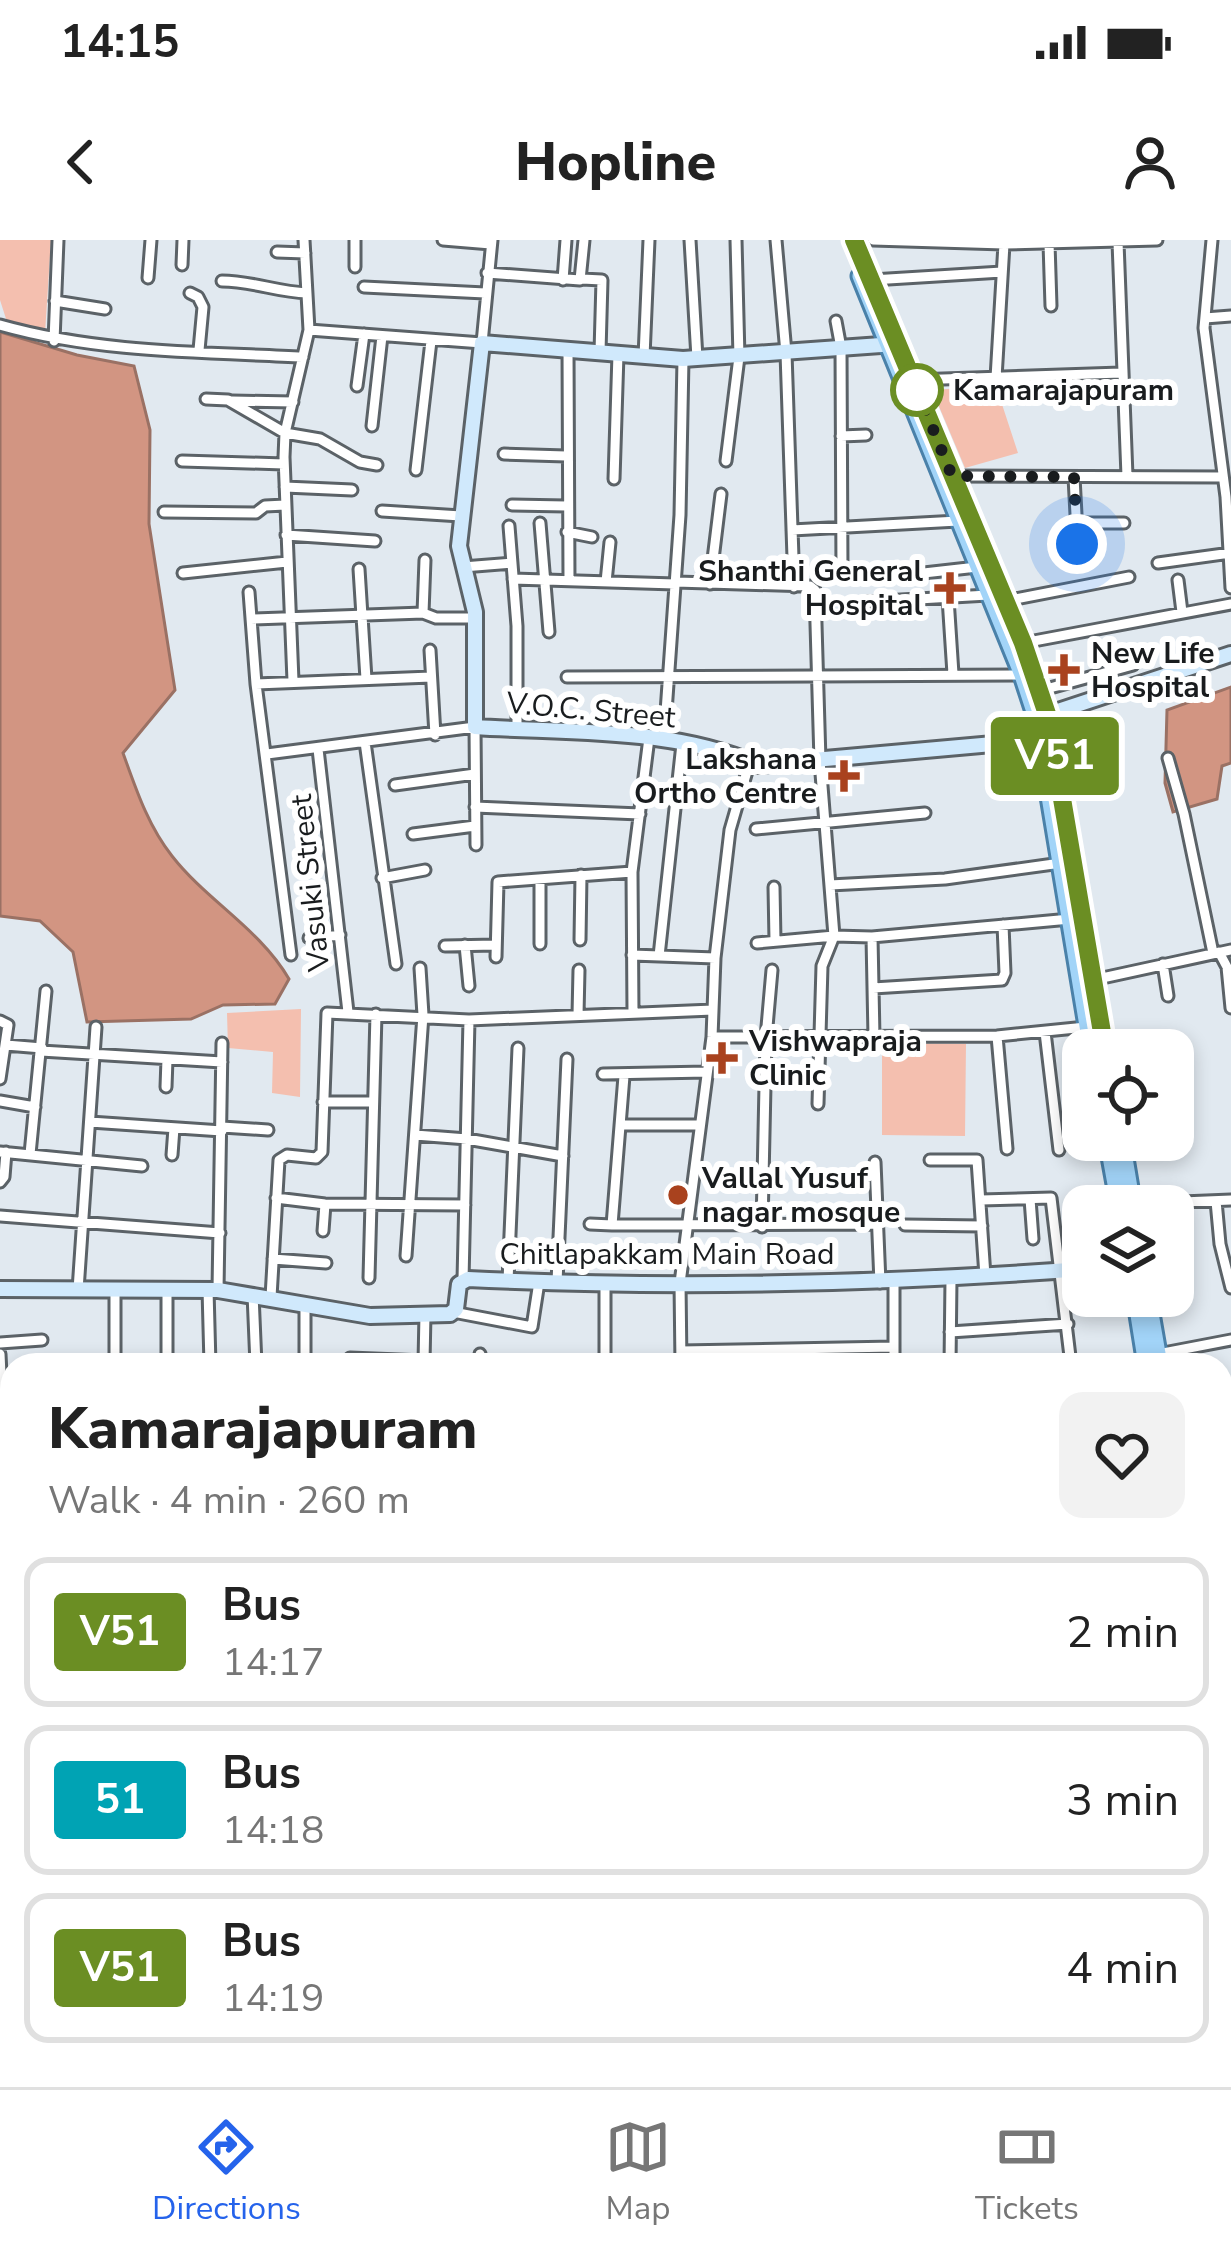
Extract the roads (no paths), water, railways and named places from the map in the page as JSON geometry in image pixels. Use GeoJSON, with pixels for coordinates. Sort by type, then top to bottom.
{"type":"FeatureCollection","features":[{"type":"Feature","properties":{"kind":"main road"},"geometry":{"type":"LineString","coordinates":[[850,240],[872,280],[893,345],[913,380],[1039,691],[1086,1027]]}},
{"type":"Feature","properties":{"kind":"main road"},"geometry":{"type":"LineString","coordinates":[[850,240],[958,521],[1042,718]]}},
{"type":"Feature","properties":{"kind":"main road"},"geometry":{"type":"LineString","coordinates":[[1045,739],[1101,1029]]}},
{"type":"Feature","properties":{"kind":"main road"},"geometry":{"type":"LineString","coordinates":[[1141,1317],[1153,1353]]}},
{"type":"Feature","properties":{"kind":"main road"},"geometry":{"type":"LineString","coordinates":[[1150,1317],[1154,1353]]}},
{"type":"Feature","properties":{"kind":"street"},"geometry":{"type":"LineString","coordinates":[[54,340],[58,240]]}},
{"type":"Feature","properties":{"kind":"street"},"geometry":{"type":"LineString","coordinates":[[148,278],[151,240]]}},
{"type":"Feature","properties":{"kind":"street"},"geometry":{"type":"LineString","coordinates":[[182,266],[183,240]]}},
{"type":"Feature","properties":{"kind":"street"},"geometry":{"type":"LineString","coordinates":[[293,681],[284,464],[285,433],[310,330],[304,240]]}},
{"type":"Feature","properties":{"kind":"street"},"geometry":{"type":"LineString","coordinates":[[355,240],[356,267]]}},
{"type":"Feature","properties":{"kind":"street"},"geometry":{"type":"LineString","coordinates":[[443,240],[492,242],[459,546],[475,618],[476,845]]}},
{"type":"Feature","properties":{"kind":"street"},"geometry":{"type":"LineString","coordinates":[[563,280],[566,240]]}},
{"type":"Feature","properties":{"kind":"street"},"geometry":{"type":"LineString","coordinates":[[582,279],[584,240]]}},
{"type":"Feature","properties":{"kind":"street"},"geometry":{"type":"LineString","coordinates":[[644,357],[649,240]]}},
{"type":"Feature","properties":{"kind":"street"},"geometry":{"type":"LineString","coordinates":[[632,1013],[632,872],[669,676],[690,359],[690,240]]}},
{"type":"Feature","properties":{"kind":"street"},"geometry":{"type":"LineString","coordinates":[[726,461],[739,357],[736,240]]}},
{"type":"Feature","properties":{"kind":"street"},"geometry":{"type":"LineString","coordinates":[[776,240],[786,353],[794,587]]}},
{"type":"Feature","properties":{"kind":"street"},"geometry":{"type":"LineString","coordinates":[[872,240],[1157,240]]}},
{"type":"Feature","properties":{"kind":"street"},"geometry":{"type":"LineString","coordinates":[[1212,240],[1205,318],[1215,428],[1229,496],[1231,588]]}},
{"type":"Feature","properties":{"kind":"street"},"geometry":{"type":"LineString","coordinates":[[1118,242],[1127,476]]}},
{"type":"Feature","properties":{"kind":"street"},"geometry":{"type":"LineString","coordinates":[[996,378],[1002,272],[998,243]]}},
{"type":"Feature","properties":{"kind":"street"},"geometry":{"type":"LineString","coordinates":[[1049,243],[1051,306]]}},
{"type":"Feature","properties":{"kind":"street"},"geometry":{"type":"LineString","coordinates":[[277,252],[305,253]]}},
{"type":"Feature","properties":{"kind":"street"},"geometry":{"type":"LineString","coordinates":[[872,280],[1002,272]]}},
{"type":"Feature","properties":{"kind":"street"},"geometry":{"type":"LineString","coordinates":[[487,273],[602,280],[600,352]]}},
{"type":"Feature","properties":{"kind":"street"},"geometry":{"type":"LineString","coordinates":[[223,281],[307,293]]}},
{"type":"Feature","properties":{"kind":"street"},"geometry":{"type":"LineString","coordinates":[[364,286],[485,292]]}},
{"type":"Feature","properties":{"kind":"street"},"geometry":{"type":"LineString","coordinates":[[190,293],[203,308],[199,350]]}},
{"type":"Feature","properties":{"kind":"street"},"geometry":{"type":"LineString","coordinates":[[56,302],[105,309]]}},
{"type":"Feature","properties":{"kind":"street"},"geometry":{"type":"LineString","coordinates":[[1205,318],[1231,316]]}},
{"type":"Feature","properties":{"kind":"street"},"geometry":{"type":"LineString","coordinates":[[836,321],[841,349],[841,570],[846,576],[906,575],[977,567]]}},
{"type":"Feature","properties":{"kind":"street"},"geometry":{"type":"LineString","coordinates":[[0,325],[54,340],[303,357]]}},
{"type":"Feature","properties":{"kind":"street"},"geometry":{"type":"LineString","coordinates":[[310,330],[690,359],[893,345]]}},
{"type":"Feature","properties":{"kind":"street"},"geometry":{"type":"LineString","coordinates":[[357,386],[364,334]]}},
{"type":"Feature","properties":{"kind":"street"},"geometry":{"type":"LineString","coordinates":[[372,427],[382,336]]}},
{"type":"Feature","properties":{"kind":"street"},"geometry":{"type":"LineString","coordinates":[[416,470],[431,340]]}},
{"type":"Feature","properties":{"kind":"street"},"geometry":{"type":"LineString","coordinates":[[568,349],[569,580]]}},
{"type":"Feature","properties":{"kind":"street"},"geometry":{"type":"LineString","coordinates":[[614,479],[618,354]]}},
{"type":"Feature","properties":{"kind":"street"},"geometry":{"type":"LineString","coordinates":[[913,380],[1121,373]]}},
{"type":"Feature","properties":{"kind":"street"},"geometry":{"type":"LineString","coordinates":[[206,399],[293,402]]}},
{"type":"Feature","properties":{"kind":"street"},"geometry":{"type":"LineString","coordinates":[[228,400],[285,433],[320,439],[360,462],[377,465]]}},
{"type":"Feature","properties":{"kind":"street"},"geometry":{"type":"LineString","coordinates":[[1215,428],[1231,426]]}},
{"type":"Feature","properties":{"kind":"street"},"geometry":{"type":"LineString","coordinates":[[841,436],[866,435]]}},
{"type":"Feature","properties":{"kind":"street"},"geometry":{"type":"LineString","coordinates":[[504,454],[566,456]]}},
{"type":"Feature","properties":{"kind":"street"},"geometry":{"type":"LineString","coordinates":[[182,461],[284,464]]}},
{"type":"Feature","properties":{"kind":"street"},"geometry":{"type":"LineString","coordinates":[[952,476],[1223,477]]}},
{"type":"Feature","properties":{"kind":"street"},"geometry":{"type":"LineString","coordinates":[[1074,477],[1078,552]]}},
{"type":"Feature","properties":{"kind":"street"},"geometry":{"type":"LineString","coordinates":[[285,488],[352,490]]}},
{"type":"Feature","properties":{"kind":"street"},"geometry":{"type":"LineString","coordinates":[[710,584],[722,494]]}},
{"type":"Feature","properties":{"kind":"street"},"geometry":{"type":"LineString","coordinates":[[164,512],[256,513],[285,505]]}},
{"type":"Feature","properties":{"kind":"street"},"geometry":{"type":"LineString","coordinates":[[512,506],[566,506]]}},
{"type":"Feature","properties":{"kind":"street"},"geometry":{"type":"LineString","coordinates":[[382,511],[461,516]]}},
{"type":"Feature","properties":{"kind":"street"},"geometry":{"type":"LineString","coordinates":[[792,530],[958,521]]}},
{"type":"Feature","properties":{"kind":"street"},"geometry":{"type":"LineString","coordinates":[[540,523],[548,632]]}},
{"type":"Feature","properties":{"kind":"street"},"geometry":{"type":"LineString","coordinates":[[1076,523],[1124,523]]}},
{"type":"Feature","properties":{"kind":"street"},"geometry":{"type":"LineString","coordinates":[[508,526],[517,730]]}},
{"type":"Feature","properties":{"kind":"street"},"geometry":{"type":"LineString","coordinates":[[567,532],[592,537]]}},
{"type":"Feature","properties":{"kind":"street"},"geometry":{"type":"LineString","coordinates":[[286,535],[375,541]]}},
{"type":"Feature","properties":{"kind":"street"},"geometry":{"type":"LineString","coordinates":[[606,582],[610,542]]}},
{"type":"Feature","properties":{"kind":"street"},"geometry":{"type":"LineString","coordinates":[[1158,562],[1230,553]]}},
{"type":"Feature","properties":{"kind":"street"},"geometry":{"type":"LineString","coordinates":[[423,613],[425,560]]}},
{"type":"Feature","properties":{"kind":"street"},"geometry":{"type":"LineString","coordinates":[[183,573],[287,562]]}},
{"type":"Feature","properties":{"kind":"street"},"geometry":{"type":"LineString","coordinates":[[463,567],[512,563]]}},
{"type":"Feature","properties":{"kind":"street"},"geometry":{"type":"LineString","coordinates":[[359,569],[366,679]]}},
{"type":"Feature","properties":{"kind":"street"},"geometry":{"type":"LineString","coordinates":[[1005,601],[1129,577]]}},
{"type":"Feature","properties":{"kind":"street"},"geometry":{"type":"LineString","coordinates":[[513,579],[810,586],[815,590],[820,761],[835,936],[822,966],[818,1104]]}},
{"type":"Feature","properties":{"kind":"street"},"geometry":{"type":"LineString","coordinates":[[1178,580],[1182,612]]}},
{"type":"Feature","properties":{"kind":"street"},"geometry":{"type":"LineString","coordinates":[[249,592],[256,684],[291,955]]}},
{"type":"Feature","properties":{"kind":"street"},"geometry":{"type":"LineString","coordinates":[[866,602],[988,595]]}},
{"type":"Feature","properties":{"kind":"street"},"geometry":{"type":"LineString","coordinates":[[948,598],[953,674]]}},
{"type":"Feature","properties":{"kind":"street"},"geometry":{"type":"LineString","coordinates":[[1023,643],[1231,604]]}},
{"type":"Feature","properties":{"kind":"street"},"geometry":{"type":"LineString","coordinates":[[251,620],[423,613],[436,618],[475,618]]}},
{"type":"Feature","properties":{"kind":"street"},"geometry":{"type":"LineString","coordinates":[[430,650],[434,735]]}},
{"type":"Feature","properties":{"kind":"street"},"geometry":{"type":"LineString","coordinates":[[1042,718],[1231,654]]}},
{"type":"Feature","properties":{"kind":"street"},"geometry":{"type":"LineString","coordinates":[[1039,691],[1133,665]]}},
{"type":"Feature","properties":{"kind":"street"},"geometry":{"type":"LineString","coordinates":[[567,676],[1022,674]]}},
{"type":"Feature","properties":{"kind":"street"},"geometry":{"type":"LineString","coordinates":[[256,684],[431,677]]}},
{"type":"Feature","properties":{"kind":"street","name":"V.O.C. Street"},"geometry":{"type":"LineString","coordinates":[[267,754],[475,728],[657,739],[758,765],[1045,739]]}},
{"type":"Feature","properties":{"kind":"street"},"geometry":{"type":"LineString","coordinates":[[365,742],[396,964]]}},
{"type":"Feature","properties":{"kind":"street"},"geometry":{"type":"LineString","coordinates":[[659,956],[682,744]]}},
{"type":"Feature","properties":{"kind":"street","name":"Vasuki Street"},"geometry":{"type":"LineString","coordinates":[[318,748],[348,1012]]}},
{"type":"Feature","properties":{"kind":"street"},"geometry":{"type":"LineString","coordinates":[[1168,758],[1227,967],[1231,1008]]}},
{"type":"Feature","properties":{"kind":"street"},"geometry":{"type":"LineString","coordinates":[[750,761],[730,830],[715,958],[712,1037],[680,1282],[681,1351],[894,1347]]}},
{"type":"Feature","properties":{"kind":"street"},"geometry":{"type":"LineString","coordinates":[[394,785],[475,774]]}},
{"type":"Feature","properties":{"kind":"street"},"geometry":{"type":"LineString","coordinates":[[476,807],[640,814]]}},
{"type":"Feature","properties":{"kind":"street"},"geometry":{"type":"LineString","coordinates":[[756,829],[925,813]]}},
{"type":"Feature","properties":{"kind":"street"},"geometry":{"type":"LineString","coordinates":[[412,834],[476,826]]}},
{"type":"Feature","properties":{"kind":"street"},"geometry":{"type":"LineString","coordinates":[[830,885],[945,879],[1061,863]]}},
{"type":"Feature","properties":{"kind":"street"},"geometry":{"type":"LineString","coordinates":[[382,878],[425,870]]}},
{"type":"Feature","properties":{"kind":"street"},"geometry":{"type":"LineString","coordinates":[[446,946],[496,951],[498,882],[632,872]]}},
{"type":"Feature","properties":{"kind":"street"},"geometry":{"type":"LineString","coordinates":[[580,940],[581,875]]}},
{"type":"Feature","properties":{"kind":"street"},"geometry":{"type":"LineString","coordinates":[[540,878],[540,944]]}},
{"type":"Feature","properties":{"kind":"street"},"geometry":{"type":"LineString","coordinates":[[774,887],[775,941]]}},
{"type":"Feature","properties":{"kind":"street"},"geometry":{"type":"LineString","coordinates":[[757,943],[1070,919]]}},
{"type":"Feature","properties":{"kind":"street"},"geometry":{"type":"LineString","coordinates":[[873,988],[1002,980],[1003,925]]}},
{"type":"Feature","properties":{"kind":"street"},"geometry":{"type":"LineString","coordinates":[[308,938],[340,935]]}},
{"type":"Feature","properties":{"kind":"street"},"geometry":{"type":"LineString","coordinates":[[872,937],[874,1037]]}},
{"type":"Feature","properties":{"kind":"street"},"geometry":{"type":"LineString","coordinates":[[465,946],[469,986]]}},
{"type":"Feature","properties":{"kind":"street"},"geometry":{"type":"LineString","coordinates":[[1093,980],[1221,952]]}},
{"type":"Feature","properties":{"kind":"street"},"geometry":{"type":"LineString","coordinates":[[632,955],[715,958]]}},
{"type":"Feature","properties":{"kind":"street"},"geometry":{"type":"LineString","coordinates":[[1163,964],[1168,996]]}},
{"type":"Feature","properties":{"kind":"street"},"geometry":{"type":"LineString","coordinates":[[406,1256],[423,1015],[420,968]]}},
{"type":"Feature","properties":{"kind":"street"},"geometry":{"type":"LineString","coordinates":[[578,1015],[579,970]]}},
{"type":"Feature","properties":{"kind":"street"},"geometry":{"type":"LineString","coordinates":[[762,1227],[772,970]]}},
{"type":"Feature","properties":{"kind":"street"},"geometry":{"type":"LineString","coordinates":[[30,1154],[46,991]]}},
{"type":"Feature","properties":{"kind":"street"},"geometry":{"type":"LineString","coordinates":[[271,1297],[281,1158],[321,1154],[326,1015],[348,1012],[469,1020],[713,1010]]}},
{"type":"Feature","properties":{"kind":"street"},"geometry":{"type":"LineString","coordinates":[[369,1278],[376,1014]]}},
{"type":"Feature","properties":{"kind":"street"},"geometry":{"type":"LineString","coordinates":[[463,1280],[469,1020]]}},
{"type":"Feature","properties":{"kind":"street"},"geometry":{"type":"LineString","coordinates":[[0,1021],[7,1022],[0,1079]]}},
{"type":"Feature","properties":{"kind":"street"},"geometry":{"type":"LineString","coordinates":[[712,1037],[998,1036],[1086,1027]]}},
{"type":"Feature","properties":{"kind":"street"},"geometry":{"type":"LineString","coordinates":[[78,1290],[96,1028]]}},
{"type":"Feature","properties":{"kind":"street"},"geometry":{"type":"LineString","coordinates":[[1045,1032],[1059,1150]]}},
{"type":"Feature","properties":{"kind":"street"},"geometry":{"type":"LineString","coordinates":[[998,1036],[1007,1149]]}},
{"type":"Feature","properties":{"kind":"street"},"geometry":{"type":"LineString","coordinates":[[210,1353],[220,1233],[222,1043]]}},
{"type":"Feature","properties":{"kind":"street"},"geometry":{"type":"LineString","coordinates":[[6,1045],[222,1062]]}},
{"type":"Feature","properties":{"kind":"street"},"geometry":{"type":"LineString","coordinates":[[508,1281],[518,1048]]}},
{"type":"Feature","properties":{"kind":"street"},"geometry":{"type":"LineString","coordinates":[[166,1087],[167,1059]]}},
{"type":"Feature","properties":{"kind":"street"},"geometry":{"type":"LineString","coordinates":[[557,1282],[567,1059]]}},
{"type":"Feature","properties":{"kind":"street"},"geometry":{"type":"LineString","coordinates":[[604,1074],[707,1072]]}},
{"type":"Feature","properties":{"kind":"street"},"geometry":{"type":"LineString","coordinates":[[612,1225],[624,1076]]}},
{"type":"Feature","properties":{"kind":"street"},"geometry":{"type":"LineString","coordinates":[[0,1101],[35,1107]]}},
{"type":"Feature","properties":{"kind":"street"},"geometry":{"type":"LineString","coordinates":[[323,1102],[372,1102]]}},
{"type":"Feature","properties":{"kind":"street"},"geometry":{"type":"LineString","coordinates":[[90,1121],[268,1130]]}},
{"type":"Feature","properties":{"kind":"street"},"geometry":{"type":"LineString","coordinates":[[620,1126],[700,1126]]}},
{"type":"Feature","properties":{"kind":"street"},"geometry":{"type":"LineString","coordinates":[[172,1154],[174,1128]]}},
{"type":"Feature","properties":{"kind":"street"},"geometry":{"type":"LineString","coordinates":[[415,1135],[563,1156]]}},
{"type":"Feature","properties":{"kind":"street"},"geometry":{"type":"LineString","coordinates":[[0,1182],[3,1155],[142,1166]]}},
{"type":"Feature","properties":{"kind":"street"},"geometry":{"type":"LineString","coordinates":[[931,1160],[977,1160],[986,1276]]}},
{"type":"Feature","properties":{"kind":"street"},"geometry":{"type":"LineString","coordinates":[[875,1162],[875,1224],[894,1353]]}},
{"type":"Feature","properties":{"kind":"street"},"geometry":{"type":"LineString","coordinates":[[276,1198],[325,1204],[465,1205]]}},
{"type":"Feature","properties":{"kind":"street"},"geometry":{"type":"LineString","coordinates":[[1030,1198],[1033,1239]]}},
{"type":"Feature","properties":{"kind":"street"},"geometry":{"type":"LineString","coordinates":[[980,1200],[1051,1198],[1070,1353]]}},
{"type":"Feature","properties":{"kind":"street"},"geometry":{"type":"LineString","coordinates":[[1194,1202],[1231,1200]]}},
{"type":"Feature","properties":{"kind":"street"},"geometry":{"type":"LineString","coordinates":[[1216,1201],[1231,1288]]}},
{"type":"Feature","properties":{"kind":"street"},"geometry":{"type":"LineString","coordinates":[[323,1232],[325,1204]]}},
{"type":"Feature","properties":{"kind":"street"},"geometry":{"type":"LineString","coordinates":[[0,1216],[220,1233]]}},
{"type":"Feature","properties":{"kind":"street"},"geometry":{"type":"LineString","coordinates":[[590,1224],[875,1224]]}},
{"type":"Feature","properties":{"kind":"street"},"geometry":{"type":"LineString","coordinates":[[905,1226],[982,1226]]}},
{"type":"Feature","properties":{"kind":"street"},"geometry":{"type":"LineString","coordinates":[[273,1259],[326,1263]]}},
{"type":"Feature","properties":{"kind":"street","name":"Chitlapakkam Main Road"},"geometry":{"type":"LineString","coordinates":[[453,1312],[463,1280],[887,1283],[1061,1270]]}},
{"type":"Feature","properties":{"kind":"street"},"geometry":{"type":"LineString","coordinates":[[950,1353],[951,1279]]}},
{"type":"Feature","properties":{"kind":"street"},"geometry":{"type":"LineString","coordinates":[[0,1289],[213,1289],[370,1316],[453,1312],[532,1327],[539,1282]]}},
{"type":"Feature","properties":{"kind":"street"},"geometry":{"type":"LineString","coordinates":[[605,1284],[605,1353]]}},
{"type":"Feature","properties":{"kind":"street"},"geometry":{"type":"LineString","coordinates":[[167,1289],[167,1353]]}},
{"type":"Feature","properties":{"kind":"street"},"geometry":{"type":"LineString","coordinates":[[115,1290],[115,1353]]}},
{"type":"Feature","properties":{"kind":"street"},"geometry":{"type":"LineString","coordinates":[[253,1294],[255,1353]]}},
{"type":"Feature","properties":{"kind":"street"},"geometry":{"type":"LineString","coordinates":[[305,1306],[305,1353]]}},
{"type":"Feature","properties":{"kind":"street"},"geometry":{"type":"LineString","coordinates":[[424,1314],[424,1353]]}},
{"type":"Feature","properties":{"kind":"street"},"geometry":{"type":"LineString","coordinates":[[950,1332],[1067,1324]]}},
{"type":"Feature","properties":{"kind":"street"},"geometry":{"type":"LineString","coordinates":[[0,1343],[42,1340]]}},
{"type":"Feature","properties":{"kind":"street"},"geometry":{"type":"LineString","coordinates":[[1184,1353],[1231,1340]]}},
{"type":"Feature","properties":{"kind":"street"},"geometry":{"type":"LineString","coordinates":[[821,1348],[821,1353]]}},
{"type":"Feature","properties":{"kind":"place","name":"Kamarajapuram"},"geometry":{"type":"Point","coordinates":[917,390]}},
{"type":"Feature","properties":{"kind":"place","name":"Shanthi General Hospital"},"geometry":{"type":"Point","coordinates":[950,588]}},
{"type":"Feature","properties":{"kind":"place","name":"New Life Hospital"},"geometry":{"type":"Point","coordinates":[1064,670]}},
{"type":"Feature","properties":{"kind":"place","name":"Lakshana Ortho Centre"},"geometry":{"type":"Point","coordinates":[844,776]}},
{"type":"Feature","properties":{"kind":"place","name":"Vishwapraja Clinic"},"geometry":{"type":"Point","coordinates":[722,1058]}},
{"type":"Feature","properties":{"kind":"place","name":"Vallal Yusuf nagar mosque"},"geometry":{"type":"Point","coordinates":[678,1195]}}]}
